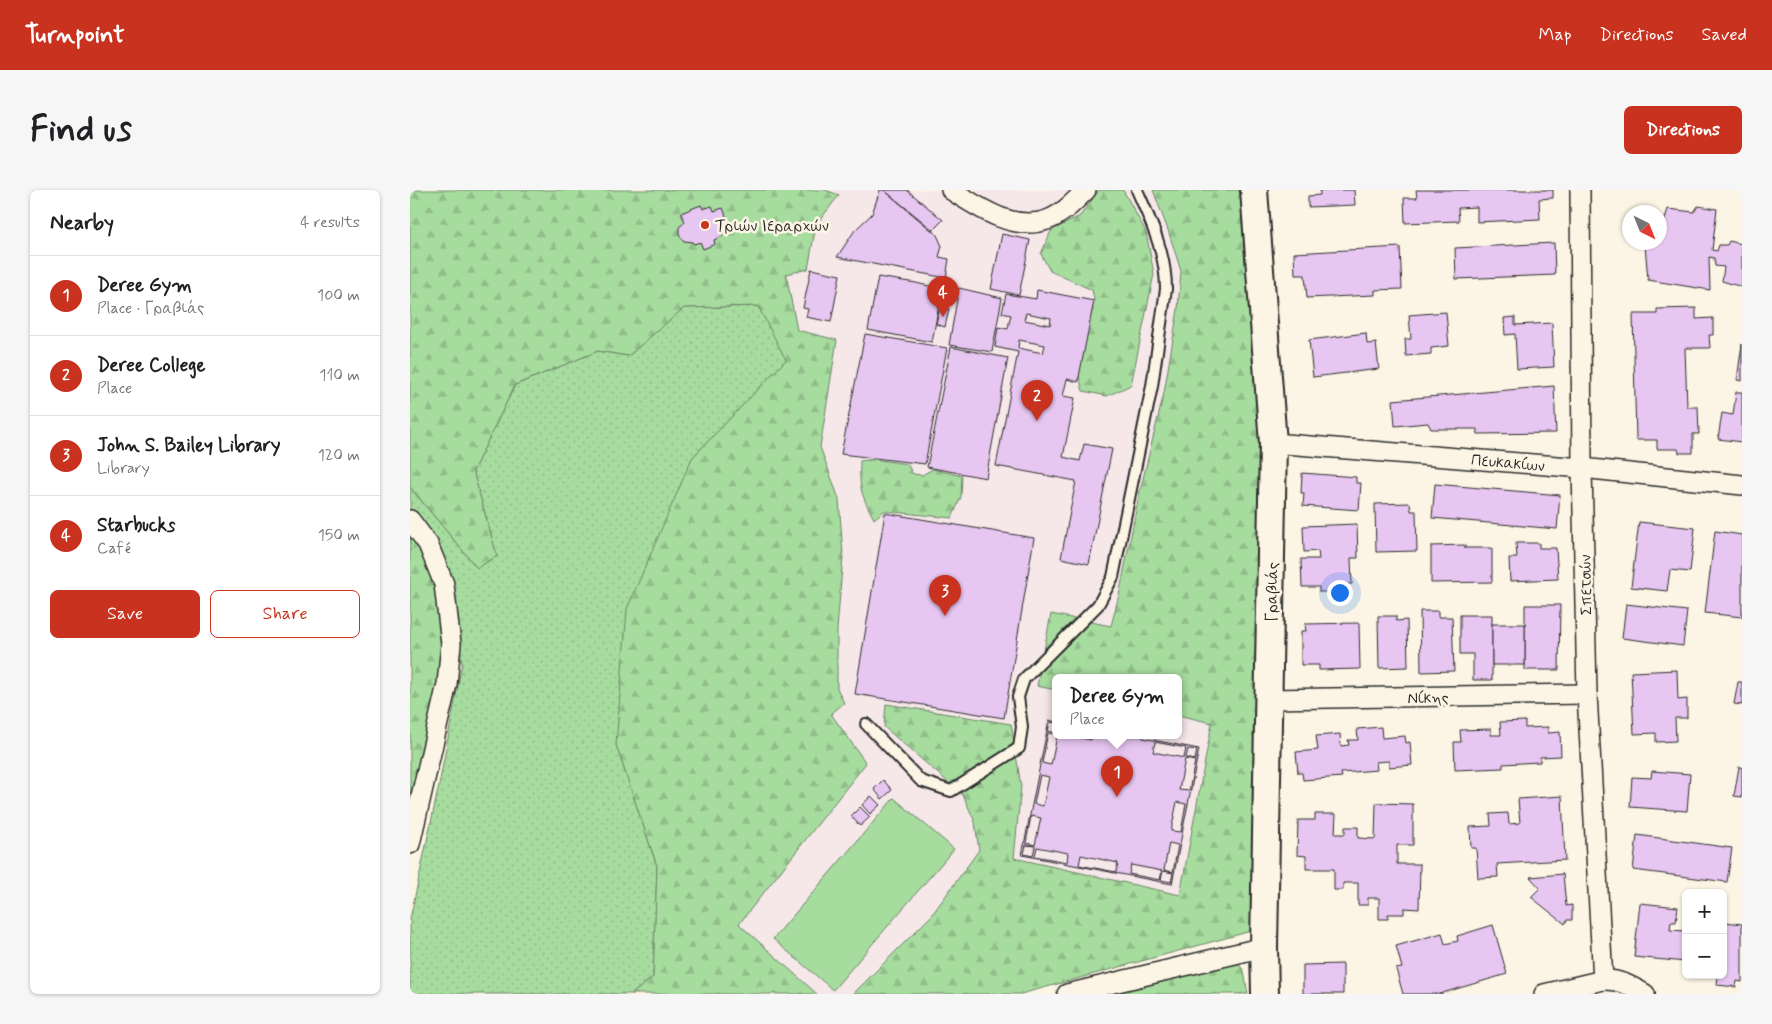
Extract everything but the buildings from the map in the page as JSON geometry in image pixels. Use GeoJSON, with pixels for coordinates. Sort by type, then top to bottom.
{"type":"FeatureCollection","features":[{"type":"Feature","properties":{"kind":"street"},"geometry":{"type":"LineString","coordinates":[[951,190],[1004,218],[1023,224],[1046,220],[1059,214],[1086,190]]}},
{"type":"Feature","properties":{"kind":"street","name":"Γραβιάς"},"geometry":{"type":"LineString","coordinates":[[1254,190],[1273,443],[1264,947],[1265,994]]}},
{"type":"Feature","properties":{"kind":"street","name":"Σπετσών"},"geometry":{"type":"LineString","coordinates":[[1580,190],[1582,468],[1587,694],[1603,980]]}},
{"type":"Feature","properties":{"kind":"street","name":"Πευκακίων"},"geometry":{"type":"LineString","coordinates":[[1273,443],[1582,468],[1742,485]]}},
{"type":"Feature","properties":{"kind":"street"},"geometry":{"type":"LineString","coordinates":[[410,520],[428,544],[444,584],[451,644],[447,684],[410,844]]}},
{"type":"Feature","properties":{"kind":"street","name":"Νίκης"},"geometry":{"type":"LineString","coordinates":[[1269,699],[1587,694]]}},
{"type":"Feature","properties":{"kind":"street"},"geometry":{"type":"LineString","coordinates":[[1067,994],[1264,947]]}},
{"type":"Feature","properties":{"kind":"street"},"geometry":{"type":"LineString","coordinates":[[1544,994],[1603,980],[1620,981],[1645,994]]}},
{"type":"Feature","properties":{"kind":"lane"},"geometry":{"type":"LineString","coordinates":[[866,724],[921,781],[951,791],[1019,748],[1022,726],[1018,697],[1024,678],[1098,605],[1113,577],[1152,386],[1166,289],[1166,274],[1157,238],[1137,190]]}},
{"type":"Feature","properties":{"kind":"shaded area"},"geometry":{"type":"Polygon","coordinates":[[[534,190],[1245,190],[1253,929],[1011,994],[737,994],[534,190]]]}},
{"type":"Feature","properties":{"kind":"green space"},"geometry":{"type":"Polygon","coordinates":[[[410,190],[825,190],[839,195],[816,225],[808,269],[786,274],[797,330],[837,340],[820,447],[839,499],[843,555],[837,630],[837,688],[844,703],[831,714],[866,763],[739,924],[817,994],[632,994],[653,977],[657,866],[616,745],[627,609],[692,458],[786,360],[758,306],[684,308],[628,356],[598,351],[515,385],[473,471],[497,556],[477,568],[410,487],[410,190]]]}},
{"type":"Feature","properties":{"kind":"green space"},"geometry":{"type":"Polygon","coordinates":[[[1099,190],[1123,190],[1146,232],[1154,274],[1131,385],[1107,396],[1083,391],[1078,373],[1094,299],[1092,290],[1050,271],[1041,254],[1051,231],[1080,216],[1099,190]]]}},
{"type":"Feature","properties":{"kind":"green space"},"geometry":{"type":"Polygon","coordinates":[[[1153,190],[1246,190],[1262,442],[1255,930],[1021,994],[853,994],[931,916],[979,850],[975,822],[963,795],[884,727],[886,704],[1011,724],[1021,786],[1014,858],[1180,895],[1212,723],[1182,716],[1182,674],[1052,674],[1052,689],[1037,686],[1051,614],[1111,626],[1139,495],[1164,393],[1178,309],[1181,271],[1153,190]]]}},
{"type":"Feature","properties":{"kind":"green space"},"geometry":{"type":"Polygon","coordinates":[[[758,306],[787,360],[692,458],[616,745],[657,866],[653,977],[632,994],[410,994],[410,919],[439,785],[462,664],[452,593],[410,514],[410,487],[477,568],[497,556],[473,471],[515,385],[598,351],[628,356],[683,308],[758,306]]]}},
{"type":"Feature","properties":{"kind":"green space"},"geometry":{"type":"Polygon","coordinates":[[[873,459],[907,464],[913,474],[922,475],[933,469],[962,476],[961,497],[952,518],[884,511],[874,519],[862,491],[860,471],[860,461],[873,459]]]}},
{"type":"Feature","properties":{"kind":"green space"},"geometry":{"type":"Polygon","coordinates":[[[410,514],[430,533],[444,648],[410,814],[410,514]]]}},
{"type":"Feature","properties":{"kind":"green space"},"geometry":{"type":"Polygon","coordinates":[[[894,798],[954,849],[833,990],[773,939],[894,798]]]}},
{"type":"Feature","properties":{"kind":"green space"},"geometry":{"type":"Polygon","coordinates":[[[1238,963],[1244,971],[1248,994],[1113,994],[1238,963]]]}},
{"type":"Feature","properties":{"kind":"place","name":"Τριών Ιεραρχών"},"geometry":{"type":"Point","coordinates":[705,225]}},
{"type":"Feature","properties":{"kind":"place","name":"Starbucks"},"geometry":{"type":"Point","coordinates":[943,317]}},
{"type":"Feature","properties":{"kind":"place","name":"Deree College"},"geometry":{"type":"Point","coordinates":[1037,421]}},
{"type":"Feature","properties":{"kind":"place","name":"John S. Bailey Library"},"geometry":{"type":"Point","coordinates":[945,616]}},
{"type":"Feature","properties":{"kind":"place","name":"Deree Gym"},"geometry":{"type":"Point","coordinates":[1117,797]}}]}
